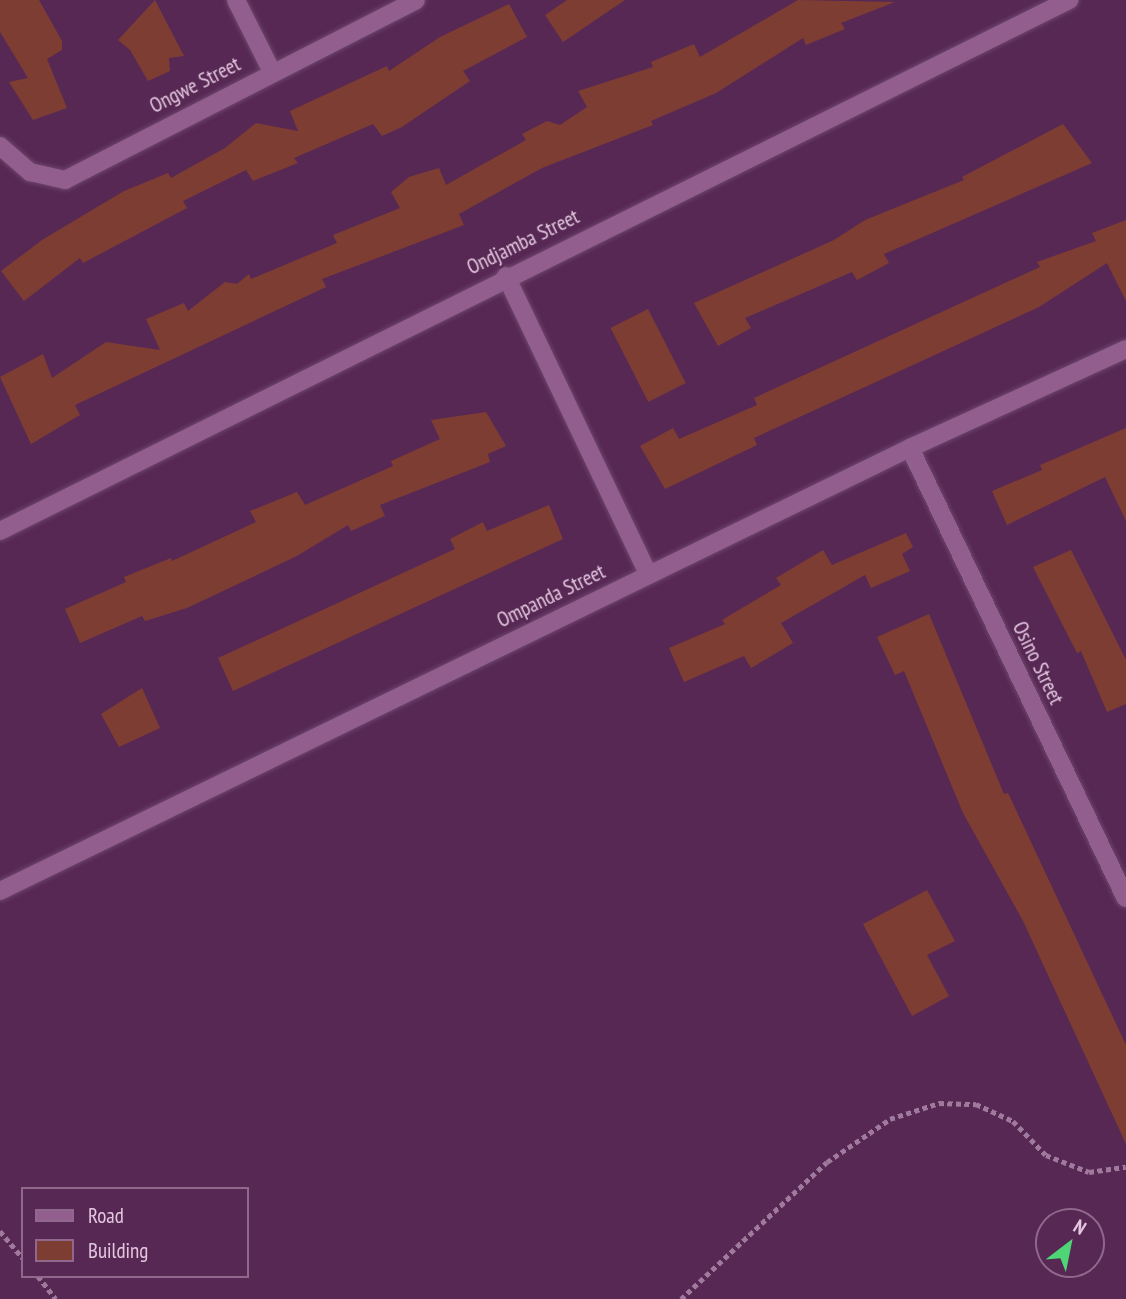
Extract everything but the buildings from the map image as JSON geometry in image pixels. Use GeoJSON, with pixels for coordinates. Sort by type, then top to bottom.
{"type":"FeatureCollection","features":[{"type":"Feature","properties":{"kind":"street"},"geometry":{"type":"LineString","coordinates":[[236,0],[272,72]]}},
{"type":"Feature","properties":{"kind":"street","name":"Ongwe Street"},"geometry":{"type":"LineString","coordinates":[[0,146],[30,172],[65,180],[416,0]]}},
{"type":"Feature","properties":{"kind":"street","name":"Ondjamba Street"},"geometry":{"type":"LineString","coordinates":[[0,531],[506,276],[1069,0]]}},
{"type":"Feature","properties":{"kind":"street"},"geometry":{"type":"LineString","coordinates":[[506,276],[648,574]]}},
{"type":"Feature","properties":{"kind":"street","name":"Ompanda Street"},"geometry":{"type":"LineString","coordinates":[[0,891],[648,574],[910,448],[1126,349]]}},
{"type":"Feature","properties":{"kind":"street","name":"Osino Street"},"geometry":{"type":"LineString","coordinates":[[910,448],[1126,898]]}},
{"type":"Feature","properties":{"kind":"path"},"geometry":{"type":"LineString","coordinates":[[681,1299],[827,1162],[890,1119],[939,1104],[976,1104],[1013,1121],[1046,1156],[1089,1171],[1126,1167]]}},
{"type":"Feature","properties":{"kind":"path"},"geometry":{"type":"LineString","coordinates":[[0,1231],[21,1256]]}},
{"type":"Feature","properties":{"kind":"path"},"geometry":{"type":"LineString","coordinates":[[40,1278],[56,1299]]}}]}
